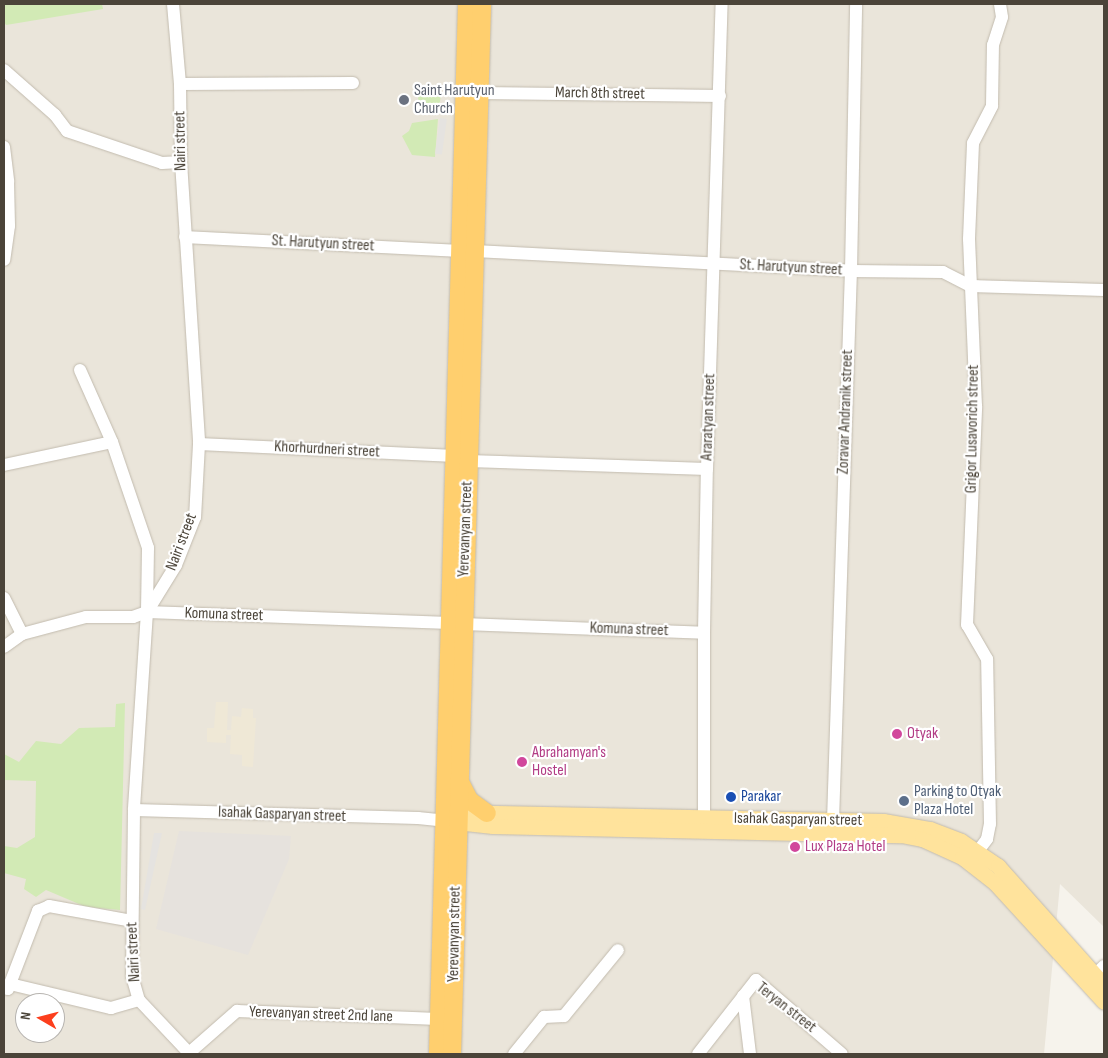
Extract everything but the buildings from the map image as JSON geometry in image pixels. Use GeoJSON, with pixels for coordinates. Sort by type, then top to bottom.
{"type":"FeatureCollection","features":[{"type":"Feature","properties":{"kind":"highway","name":"Yerevanyan street"},"geometry":{"type":"LineString","coordinates":[[438,1054],[438,1019],[457,623],[468,251],[467,4]]}},
{"type":"Feature","properties":{"kind":"highway","name":"Yerevanyan street"},"geometry":{"type":"LineString","coordinates":[[468,251],[480,93],[482,4]]}},
{"type":"Feature","properties":{"kind":"highway","name":"Yerevanyan street"},"geometry":{"type":"LineString","coordinates":[[452,1054],[447,818],[459,778],[457,623]]}},
{"type":"Feature","properties":{"kind":"highway"},"geometry":{"type":"LineString","coordinates":[[459,778],[469,800],[487,813]]}},
{"type":"Feature","properties":{"kind":"main road","name":"Isahak Gasparyan street"},"geometry":{"type":"LineString","coordinates":[[447,818],[487,813],[900,835],[940,846],[971,863],[996,883],[1104,1002]]}},
{"type":"Feature","properties":{"kind":"main road","name":"Isahak Gasparyan street"},"geometry":{"type":"LineString","coordinates":[[447,818],[493,826],[883,821],[918,826],[951,836],[978,851],[1006,874],[1101,975]]}},
{"type":"Feature","properties":{"kind":"street","name":"Nairi street"},"geometry":{"type":"LineString","coordinates":[[173,4],[180,84],[181,162],[199,444],[195,517],[176,565],[147,612],[134,810],[132,976],[139,1000],[189,1054]]}},
{"type":"Feature","properties":{"kind":"street","name":"Araratyan street"},"geometry":{"type":"LineString","coordinates":[[704,824],[704,633],[707,469],[722,4]]}},
{"type":"Feature","properties":{"kind":"street","name":"Zoravar Andranik street"},"geometry":{"type":"LineString","coordinates":[[833,821],[851,271],[856,4]]}},
{"type":"Feature","properties":{"kind":"street","name":"Grigor Lusavorich street"},"geometry":{"type":"LineString","coordinates":[[978,851],[987,839],[990,814],[987,659],[967,625],[976,406],[969,239],[973,144],[992,106],[993,45],[1002,18],[1000,4]]}},
{"type":"Feature","properties":{"kind":"street"},"geometry":{"type":"LineString","coordinates":[[4,70],[55,115],[67,131],[162,163],[181,162]]}},
{"type":"Feature","properties":{"kind":"street"},"geometry":{"type":"LineString","coordinates":[[180,84],[353,83]]}},
{"type":"Feature","properties":{"kind":"street","name":"March 8th street"},"geometry":{"type":"LineString","coordinates":[[480,93],[720,96]]}},
{"type":"Feature","properties":{"kind":"street"},"geometry":{"type":"LineString","coordinates":[[4,147],[8,182],[9,226],[4,260]]}},
{"type":"Feature","properties":{"kind":"street","name":"St. Harutyun street"},"geometry":{"type":"LineString","coordinates":[[185,237],[851,271],[943,272],[970,286],[1104,290]]}},
{"type":"Feature","properties":{"kind":"street"},"geometry":{"type":"LineString","coordinates":[[80,370],[112,442],[148,548],[147,612]]}},
{"type":"Feature","properties":{"kind":"street"},"geometry":{"type":"LineString","coordinates":[[4,465],[112,442]]}},
{"type":"Feature","properties":{"kind":"street","name":"Khorhurdneri street"},"geometry":{"type":"LineString","coordinates":[[199,444],[462,459],[707,469]]}},
{"type":"Feature","properties":{"kind":"street"},"geometry":{"type":"LineString","coordinates":[[4,598],[22,634]]}},
{"type":"Feature","properties":{"kind":"street","name":"Komuna street"},"geometry":{"type":"LineString","coordinates":[[4,647],[22,634],[86,618],[133,616],[147,612],[704,633]]}},
{"type":"Feature","properties":{"kind":"street","name":"Isahak Gasparyan street"},"geometry":{"type":"LineString","coordinates":[[134,810],[447,818]]}},
{"type":"Feature","properties":{"kind":"street"},"geometry":{"type":"LineString","coordinates":[[132,921],[49,906],[38,911],[6,989],[111,1008],[139,1000]]}},
{"type":"Feature","properties":{"kind":"street"},"geometry":{"type":"LineString","coordinates":[[514,1054],[544,1017],[564,1016],[618,950]]}},
{"type":"Feature","properties":{"kind":"street","name":"Teryan street"},"geometry":{"type":"LineString","coordinates":[[698,1054],[756,980],[842,1054]]}},
{"type":"Feature","properties":{"kind":"street"},"geometry":{"type":"LineString","coordinates":[[743,996],[750,1054]]}},
{"type":"Feature","properties":{"kind":"street","name":"Yerevanyan street 2nd lane"},"geometry":{"type":"LineString","coordinates":[[189,1054],[237,1011],[438,1019]]}},
{"type":"Feature","properties":{"kind":"shaded area","name":"Parakar"},"geometry":{"type":"Polygon","coordinates":[[[4,4],[1104,4],[1104,927],[1060,884],[1044,1054],[4,1054],[4,4]]]}},
{"type":"Feature","properties":{"kind":"shaded area"},"geometry":{"type":"Polygon","coordinates":[[[440,118],[447,119],[442,155],[435,154],[440,118]]]}},
{"type":"Feature","properties":{"kind":"shaded area"},"geometry":{"type":"Polygon","coordinates":[[[216,702],[228,702],[227,730],[231,730],[232,716],[241,717],[242,708],[253,709],[253,718],[256,718],[253,767],[242,766],[242,755],[230,754],[231,735],[226,735],[226,743],[207,742],[207,728],[214,728],[216,702]]]}},
{"type":"Feature","properties":{"kind":"shaded area"},"geometry":{"type":"Polygon","coordinates":[[[179,831],[291,836],[289,859],[248,955],[156,929],[179,831]]]}},
{"type":"Feature","properties":{"kind":"shaded area"},"geometry":{"type":"Polygon","coordinates":[[[154,833],[162,833],[145,910],[141,909],[154,833]]]}},
{"type":"Feature","properties":{"kind":"green space"},"geometry":{"type":"Polygon","coordinates":[[[4,4],[102,4],[103,9],[6,25],[4,22],[4,4]]]}},
{"type":"Feature","properties":{"kind":"green space"},"geometry":{"type":"Polygon","coordinates":[[[420,85],[441,93],[439,110],[416,115],[420,85]]]}},
{"type":"Feature","properties":{"kind":"green space"},"geometry":{"type":"Polygon","coordinates":[[[438,119],[435,157],[412,155],[402,136],[409,131],[412,123],[438,119]]]}},
{"type":"Feature","properties":{"kind":"green space"},"geometry":{"type":"Polygon","coordinates":[[[125,703],[120,910],[86,907],[46,890],[36,897],[24,889],[26,879],[4,873],[4,846],[17,848],[35,837],[36,781],[4,780],[4,754],[19,762],[36,741],[61,744],[79,728],[115,727],[116,704],[125,703]]]}},
{"type":"Feature","properties":{"kind":"place","name":"Saint Harutyun Church"},"geometry":{"type":"Point","coordinates":[404,100]}},
{"type":"Feature","properties":{"kind":"place","name":"Otyak"},"geometry":{"type":"Point","coordinates":[897,734]}},
{"type":"Feature","properties":{"kind":"place","name":"Abrahamyan's Hostel"},"geometry":{"type":"Point","coordinates":[522,762]}},
{"type":"Feature","properties":{"kind":"place","name":"Parakar"},"geometry":{"type":"Point","coordinates":[731,797]}},
{"type":"Feature","properties":{"kind":"place","name":"Parking to Otyak Plaza Hotel"},"geometry":{"type":"Point","coordinates":[904,801]}},
{"type":"Feature","properties":{"kind":"place","name":"Lux Plaza Hotel"},"geometry":{"type":"Point","coordinates":[795,847]}}]}
